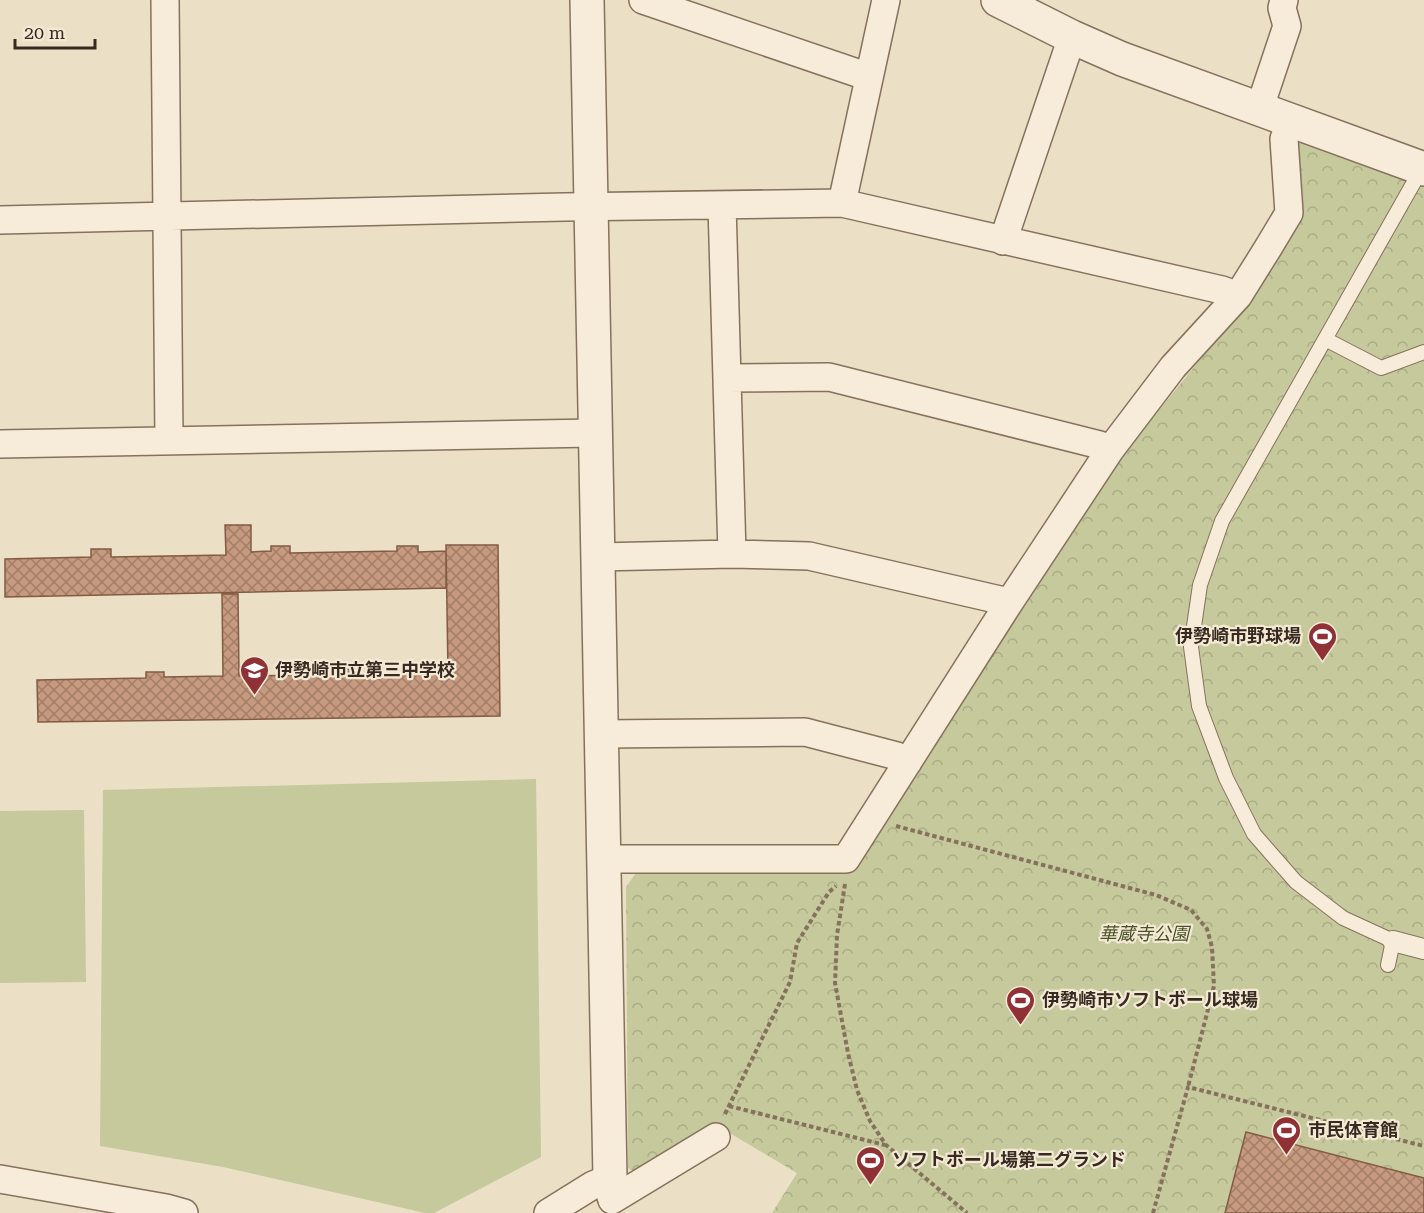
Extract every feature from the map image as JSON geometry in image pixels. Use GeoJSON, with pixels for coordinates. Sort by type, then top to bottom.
{"type":"FeatureCollection","features":[{"type":"Feature","properties":{"kind":"street"},"geometry":{"type":"LineString","coordinates":[[165,0],[169,441]]}},
{"type":"Feature","properties":{"kind":"street"},"geometry":{"type":"LineString","coordinates":[[587,0],[612,1197]]}},
{"type":"Feature","properties":{"kind":"street"},"geometry":{"type":"LineString","coordinates":[[643,0],[869,77]]}},
{"type":"Feature","properties":{"kind":"street"},"geometry":{"type":"LineString","coordinates":[[842,203],[886,0]]}},
{"type":"Feature","properties":{"kind":"street"},"geometry":{"type":"LineString","coordinates":[[998,0],[1072,37],[1133,63],[1423,168]]}},
{"type":"Feature","properties":{"kind":"street"},"geometry":{"type":"LineString","coordinates":[[1258,110],[1287,26],[1282,8],[1284,0]]}},
{"type":"Feature","properties":{"kind":"street"},"geometry":{"type":"LineString","coordinates":[[1002,241],[1072,37]]}},
{"type":"Feature","properties":{"kind":"street"},"geometry":{"type":"LineString","coordinates":[[605,859],[846,859],[1007,606],[1110,450],[1173,367],[1238,296],[1289,213],[1284,139],[1290,121]]}},
{"type":"Feature","properties":{"kind":"street"},"geometry":{"type":"LineString","coordinates":[[0,220],[842,203],[1238,296]]}},
{"type":"Feature","properties":{"kind":"street"},"geometry":{"type":"LineString","coordinates":[[722,205],[732,554]]}},
{"type":"Feature","properties":{"kind":"street"},"geometry":{"type":"LineString","coordinates":[[728,378],[829,377],[1100,445],[1110,450]]}},
{"type":"Feature","properties":{"kind":"street"},"geometry":{"type":"LineString","coordinates":[[0,444],[595,433]]}},
{"type":"Feature","properties":{"kind":"street"},"geometry":{"type":"LineString","coordinates":[[598,557],[732,554],[809,556],[1000,600],[1007,606]]}},
{"type":"Feature","properties":{"kind":"street"},"geometry":{"type":"LineString","coordinates":[[603,734],[805,732],[897,756],[908,762]]}},
{"type":"Feature","properties":{"kind":"street"},"geometry":{"type":"LineString","coordinates":[[1393,941],[1424,949]]}},
{"type":"Feature","properties":{"kind":"street"},"geometry":{"type":"LineString","coordinates":[[612,1197],[716,1137]]}},
{"type":"Feature","properties":{"kind":"street"},"geometry":{"type":"LineString","coordinates":[[0,1179],[184,1213]]}},
{"type":"Feature","properties":{"kind":"street"},"geometry":{"type":"LineString","coordinates":[[548,1213],[592,1185],[612,1197]]}},
{"type":"Feature","properties":{"kind":"lane"},"geometry":{"type":"LineString","coordinates":[[1388,964],[1393,941],[1343,918],[1296,882],[1254,834],[1226,778],[1199,706],[1191,647],[1200,585],[1222,521],[1423,168]]}},
{"type":"Feature","properties":{"kind":"lane"},"geometry":{"type":"LineString","coordinates":[[1325,339],[1381,368],[1424,352]]}},
{"type":"Feature","properties":{"kind":"path"},"geometry":{"type":"LineString","coordinates":[[895,826],[1156,895],[1191,910],[1207,929],[1212,947],[1214,986],[1153,1213]]}},
{"type":"Feature","properties":{"kind":"path"},"geometry":{"type":"LineString","coordinates":[[716,1137],[790,982],[797,943],[830,892],[846,878],[837,935],[836,983],[848,1053],[858,1090],[870,1121],[886,1145],[967,1213]]}},
{"type":"Feature","properties":{"kind":"path"},"geometry":{"type":"LineString","coordinates":[[1188,1087],[1424,1146]]}},
{"type":"Feature","properties":{"kind":"path"},"geometry":{"type":"LineString","coordinates":[[729,1106],[886,1145]]}},
{"type":"Feature","properties":{"kind":"green space","name":"華蔵寺公園"},"geometry":{"type":"Polygon","coordinates":[[[1297,138],[1424,185],[1424,1213],[772,1213],[797,1173],[723,1129],[637,1174],[628,1168],[626,887],[636,873],[854,869],[964,699],[1076,513],[1211,346],[1299,219],[1297,138]]]}},
{"type":"Feature","properties":{"kind":"green space"},"geometry":{"type":"Polygon","coordinates":[[[536,779],[541,1157],[434,1213],[425,1213],[223,1167],[100,1146],[103,790],[536,779]]]}},
{"type":"Feature","properties":{"kind":"green space"},"geometry":{"type":"Polygon","coordinates":[[[84,810],[86,982],[0,983],[0,811],[84,810]]]}},
{"type":"Feature","properties":{"kind":"building"},"geometry":{"type":"Polygon","coordinates":[[[225,525],[251,525],[251,552],[271,551],[271,546],[290,546],[290,553],[397,551],[397,546],[418,546],[418,552],[446,551],[446,588],[5,597],[5,559],[91,557],[91,549],[111,549],[111,557],[226,555],[225,525]]]}},
{"type":"Feature","properties":{"kind":"building"},"geometry":{"type":"Polygon","coordinates":[[[446,545],[498,545],[500,716],[38,722],[37,680],[146,678],[146,672],[164,672],[164,677],[223,676],[222,594],[238,594],[239,676],[335,675],[335,670],[355,669],[355,675],[448,673],[446,545]]]}},
{"type":"Feature","properties":{"kind":"building","name":"市民体育館"},"geometry":{"type":"Polygon","coordinates":[[[1246,1132],[1424,1178],[1424,1213],[1225,1213],[1246,1132]]]}},
{"type":"Feature","properties":{"kind":"place","name":"伊勢崎市野球場"},"geometry":{"type":"Point","coordinates":[1322,662]}},
{"type":"Feature","properties":{"kind":"place","name":"伊勢崎市立第三中学校"},"geometry":{"type":"Point","coordinates":[254,696]}},
{"type":"Feature","properties":{"kind":"place","name":"伊勢崎市ソフトボール球場"},"geometry":{"type":"Point","coordinates":[1021,1026]}},
{"type":"Feature","properties":{"kind":"place","name":"市民体育館"},"geometry":{"type":"Point","coordinates":[1287,1156]}},
{"type":"Feature","properties":{"kind":"place","name":"ソフトボール場第二グランド"},"geometry":{"type":"Point","coordinates":[871,1186]}}]}
